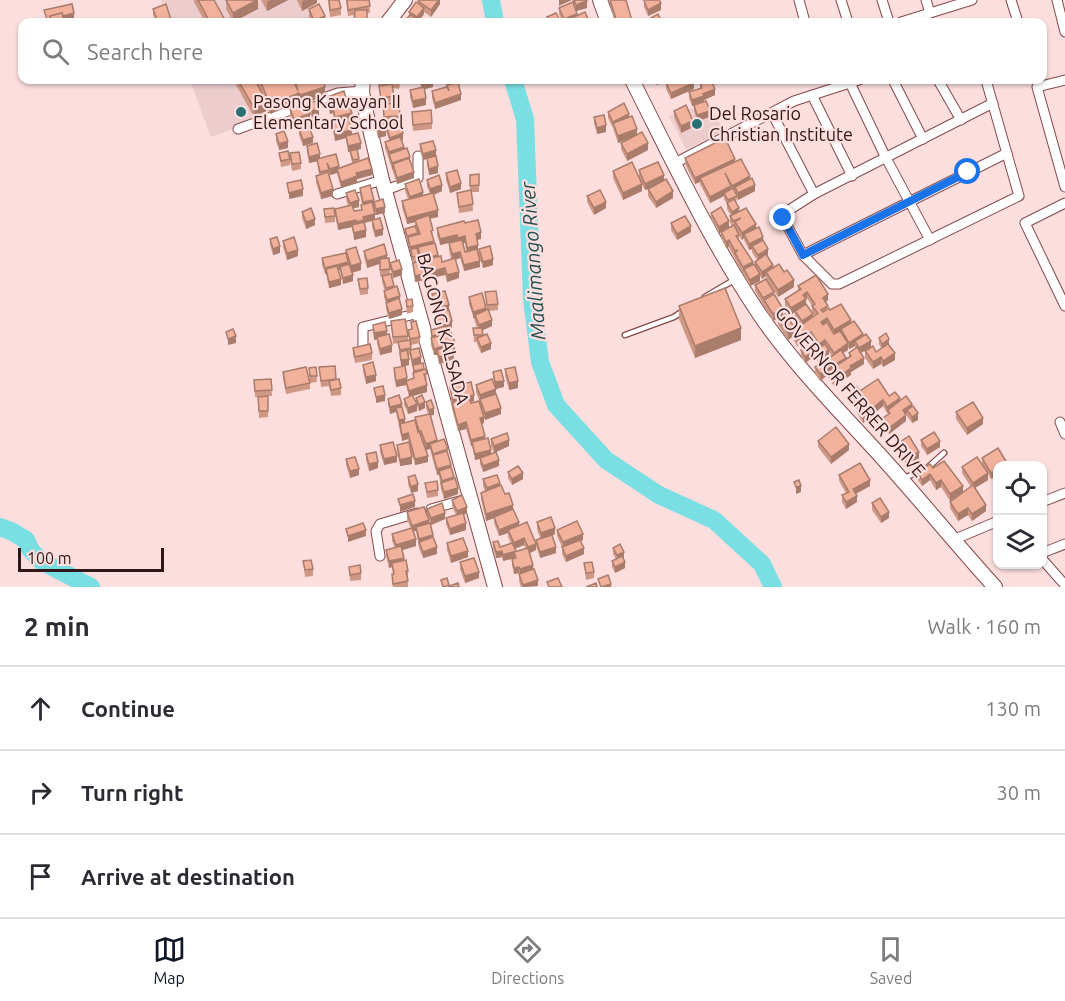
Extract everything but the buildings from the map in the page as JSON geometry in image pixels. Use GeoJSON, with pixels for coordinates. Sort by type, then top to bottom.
{"type":"FeatureCollection","features":[{"type":"Feature","properties":{"kind":"main road"},"geometry":{"type":"LineString","coordinates":[[391,18],[405,0]]}},
{"type":"Feature","properties":{"kind":"main road"},"geometry":{"type":"LineString","coordinates":[[600,0],[607,18]]}},
{"type":"Feature","properties":{"kind":"main road","name":"GOVERNOR FERRER DRIVE"},"geometry":{"type":"LineString","coordinates":[[634,84],[737,279],[761,317],[803,371],[902,479],[994,587]]}},
{"type":"Feature","properties":{"kind":"main road","name":"BAGONG KALSADA"},"geometry":{"type":"LineString","coordinates":[[363,85],[384,185],[495,587]]}},
{"type":"Feature","properties":{"kind":"street"},"geometry":{"type":"LineString","coordinates":[[799,0],[805,18]]}},
{"type":"Feature","properties":{"kind":"street"},"geometry":{"type":"LineString","coordinates":[[841,0],[847,18]]}},
{"type":"Feature","properties":{"kind":"street"},"geometry":{"type":"LineString","coordinates":[[882,0],[888,18]]}},
{"type":"Feature","properties":{"kind":"street"},"geometry":{"type":"LineString","coordinates":[[926,0],[930,13]]}},
{"type":"Feature","properties":{"kind":"street"},"geometry":{"type":"LineString","coordinates":[[914,18],[969,0]]}},
{"type":"Feature","properties":{"kind":"street"},"geometry":{"type":"LineString","coordinates":[[1011,0],[1017,18]]}},
{"type":"Feature","properties":{"kind":"street"},"geometry":{"type":"LineString","coordinates":[[1057,0],[1065,32]]}},
{"type":"Feature","properties":{"kind":"street"},"geometry":{"type":"LineString","coordinates":[[1047,82],[1065,80]]}},
{"type":"Feature","properties":{"kind":"street"},"geometry":{"type":"LineString","coordinates":[[675,163],[794,101],[845,84]]}},
{"type":"Feature","properties":{"kind":"street"},"geometry":{"type":"LineString","coordinates":[[855,84],[886,158],[930,240]]}},
{"type":"Feature","properties":{"kind":"street"},"geometry":{"type":"LineString","coordinates":[[895,84],[923,139]]}},
{"type":"Feature","properties":{"kind":"street"},"geometry":{"type":"LineString","coordinates":[[941,84],[961,120]]}},
{"type":"Feature","properties":{"kind":"street"},"geometry":{"type":"LineString","coordinates":[[987,84],[993,103],[1019,196],[838,284],[832,284],[803,255],[783,218],[786,212],[814,194],[993,103]]}},
{"type":"Feature","properties":{"kind":"street"},"geometry":{"type":"LineString","coordinates":[[1036,84],[1065,187]]}},
{"type":"Feature","properties":{"kind":"street"},"geometry":{"type":"LineString","coordinates":[[238,129],[363,85]]}},
{"type":"Feature","properties":{"kind":"street"},"geometry":{"type":"LineString","coordinates":[[812,95],[852,176]]}},
{"type":"Feature","properties":{"kind":"street"},"geometry":{"type":"LineString","coordinates":[[772,113],[814,194]]}},
{"type":"Feature","properties":{"kind":"street"},"geometry":{"type":"LineString","coordinates":[[803,255],[1007,153]]}},
{"type":"Feature","properties":{"kind":"street"},"geometry":{"type":"LineString","coordinates":[[337,194],[418,178],[418,156]]}},
{"type":"Feature","properties":{"kind":"street"},"geometry":{"type":"LineString","coordinates":[[1065,203],[1025,223],[1065,306]]}},
{"type":"Feature","properties":{"kind":"street"},"geometry":{"type":"LineString","coordinates":[[363,348],[363,327],[419,313]]}},
{"type":"Feature","properties":{"kind":"street"},"geometry":{"type":"LineString","coordinates":[[1060,422],[1065,434]]}},
{"type":"Feature","properties":{"kind":"street"},"geometry":{"type":"LineString","coordinates":[[1047,500],[1065,493]]}},
{"type":"Feature","properties":{"kind":"street"},"geometry":{"type":"LineString","coordinates":[[380,556],[376,531],[380,524],[471,498]]}},
{"type":"Feature","properties":{"kind":"street"},"geometry":{"type":"LineString","coordinates":[[953,540],[993,524]]}},
{"type":"Feature","properties":{"kind":"street"},"geometry":{"type":"LineString","coordinates":[[1047,551],[1065,544]]}},
{"type":"Feature","properties":{"kind":"street"},"geometry":{"type":"LineString","coordinates":[[1047,565],[1065,585]]}},
{"type":"Feature","properties":{"kind":"lane"},"geometry":{"type":"LineString","coordinates":[[700,301],[737,279]]}},
{"type":"Feature","properties":{"kind":"lane"},"geometry":{"type":"LineString","coordinates":[[625,334],[674,317],[691,306]]}},
{"type":"Feature","properties":{"kind":"lane"},"geometry":{"type":"LineString","coordinates":[[902,479],[926,469],[944,453]]}},
{"type":"Feature","properties":{"kind":"shaded area"},"geometry":{"type":"Polygon","coordinates":[[[161,0],[312,0],[320,18],[168,18],[161,0]]]}},
{"type":"Feature","properties":{"kind":"shaded area","name":"Pasong Kawayan II Elementary School"},"geometry":{"type":"Polygon","coordinates":[[[191,84],[347,84],[348,87],[211,137],[191,84]]]}},
{"type":"Feature","properties":{"kind":"shaded area","name":"Del Rosario Christian Institute"},"geometry":{"type":"Polygon","coordinates":[[[708,103],[724,132],[686,149],[669,116],[708,103]]]}},
{"type":"Feature","properties":{"kind":"waterway","name":"Maalimango River"},"geometry":{"type":"LineString","coordinates":[[491,0],[494,18]]}},
{"type":"Feature","properties":{"kind":"waterway","name":"Maalimango River"},"geometry":{"type":"LineString","coordinates":[[514,84],[525,119],[532,299],[540,362],[556,405],[606,460],[659,495],[714,520],[762,564],[773,587]]}},
{"type":"Feature","properties":{"kind":"waterway"},"geometry":{"type":"LineString","coordinates":[[0,527],[26,540],[30,549],[41,561],[91,587]]}},
{"type":"Feature","properties":{"kind":"place","name":"Pasong Kawayan II Elementary School"},"geometry":{"type":"Point","coordinates":[241,112]}},
{"type":"Feature","properties":{"kind":"place","name":"Del Rosario Christian Institute"},"geometry":{"type":"Point","coordinates":[697,124]}},
{"type":"Feature","properties":{"kind":"route"},"geometry":{"type":"LineString","coordinates":[[783,218],[803,255],[968,172]]}}]}
